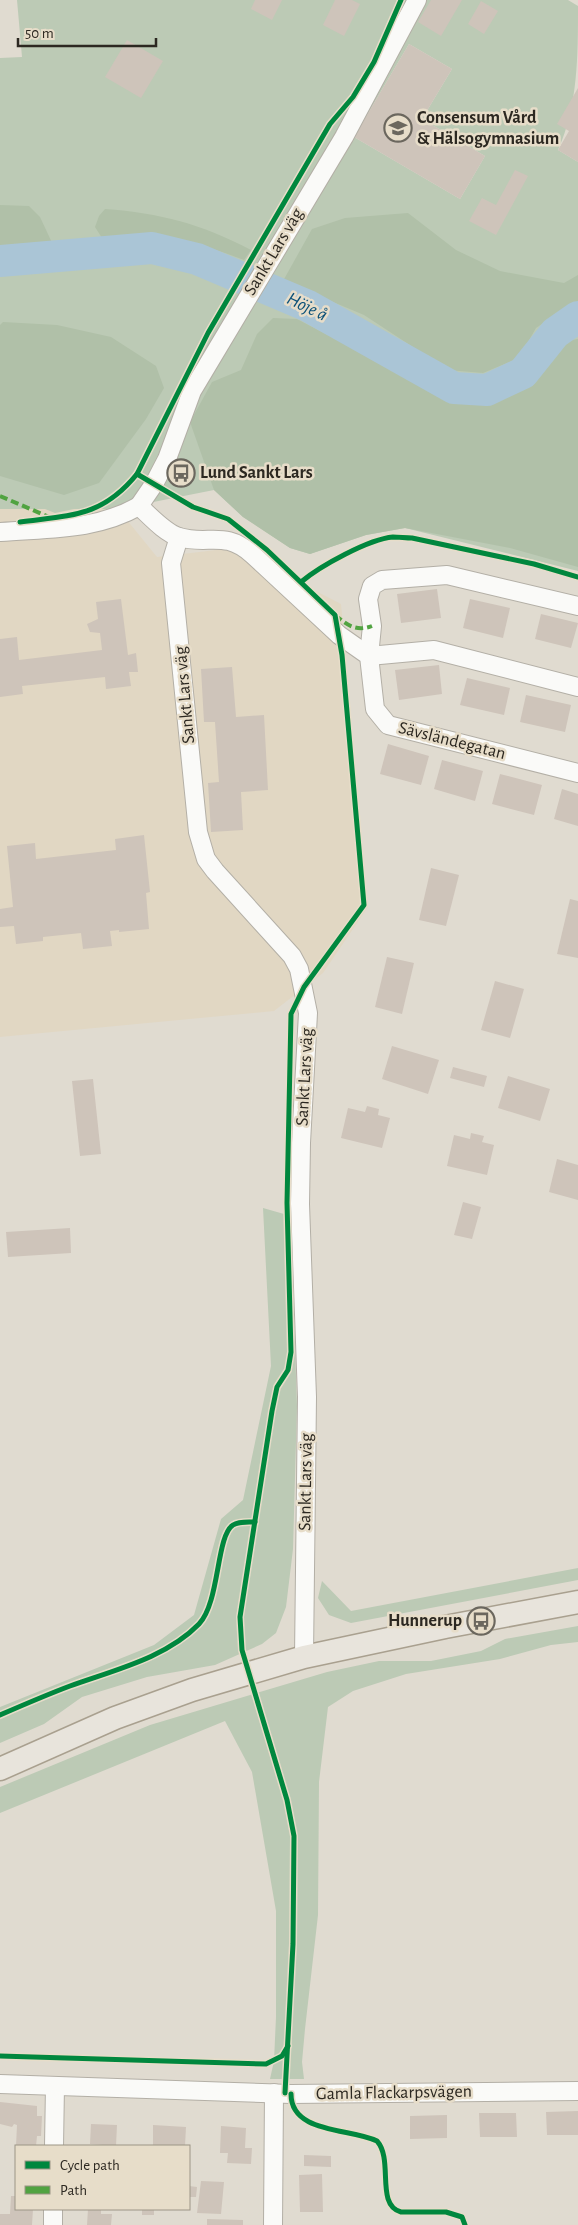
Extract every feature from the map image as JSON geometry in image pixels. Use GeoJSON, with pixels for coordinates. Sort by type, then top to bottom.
{"type":"FeatureCollection","features":[{"type":"Feature","properties":{"kind":"main road"},"geometry":{"type":"LineString","coordinates":[[0,1769],[115,1718],[192,1690],[304,1657],[445,1627],[578,1602]]}},
{"type":"Feature","properties":{"kind":"main road"},"geometry":{"type":"LineString","coordinates":[[545,1609],[578,1607]]}},
{"type":"Feature","properties":{"kind":"street","name":"Sankt Lars väg"},"geometry":{"type":"LineString","coordinates":[[0,532],[94,524],[123,515],[139,506],[154,484],[167,459],[192,391],[286,230],[344,137],[418,0]]}},
{"type":"Feature","properties":{"kind":"street"},"geometry":{"type":"LineString","coordinates":[[139,506],[179,537],[223,539],[239,544],[340,635],[369,656],[434,650],[578,687]]}},
{"type":"Feature","properties":{"kind":"street","name":"Sankt Lars väg"},"geometry":{"type":"LineString","coordinates":[[179,537],[171,563],[198,832],[201,846],[206,859],[235,896],[272,932],[292,956],[299,969],[308,1013],[301,1143],[300,1204],[307,1397],[304,1657]]}},
{"type":"Feature","properties":{"kind":"street","name":"Sävsländegatan"},"geometry":{"type":"LineString","coordinates":[[578,606],[447,575],[382,580],[372,586],[369,591],[372,626],[369,656],[375,709],[388,725],[578,773]]}},
{"type":"Feature","properties":{"kind":"street","name":"Gamla Flackarpsvägen"},"geometry":{"type":"LineString","coordinates":[[0,2084],[274,2093],[578,2091]]}},
{"type":"Feature","properties":{"kind":"street"},"geometry":{"type":"LineString","coordinates":[[54,2145],[55,2086]]}},
{"type":"Feature","properties":{"kind":"street"},"geometry":{"type":"LineString","coordinates":[[273,2225],[274,2093]]}},
{"type":"Feature","properties":{"kind":"street"},"geometry":{"type":"LineString","coordinates":[[53,2210],[53,2225]]}},
{"type":"Feature","properties":{"kind":"shaded area"},"geometry":{"type":"Polygon","coordinates":[[[0,509],[118,509],[157,557],[233,548],[341,604],[368,907],[323,973],[274,1011],[0,1037],[0,509]]]}},
{"type":"Feature","properties":{"kind":"green space"},"geometry":{"type":"Polygon","coordinates":[[[17,0],[568,0],[578,6],[576,80],[570,116],[558,150],[578,162],[578,571],[405,528],[366,535],[310,554],[290,548],[243,517],[214,490],[118,509],[74,509],[55,513],[45,509],[0,509],[0,58],[22,57],[17,0]],[[409,44],[354,137],[460,199],[485,156],[422,119],[452,69],[409,44]]]}},
{"type":"Feature","properties":{"kind":"green space"},"geometry":{"type":"Polygon","coordinates":[[[0,205],[29,206],[40,217],[54,247],[0,248],[0,205]]]}},
{"type":"Feature","properties":{"kind":"green space"},"geometry":{"type":"Polygon","coordinates":[[[105,209],[144,213],[180,221],[215,233],[251,250],[244,260],[212,249],[180,242],[102,238],[95,227],[99,216],[105,209]]]}},
{"type":"Feature","properties":{"kind":"green space"},"geometry":{"type":"Polygon","coordinates":[[[408,213],[456,250],[500,271],[564,283],[578,275],[578,306],[569,306],[536,328],[519,358],[483,373],[448,370],[364,315],[283,281],[312,229],[345,218],[408,213]]]}},
{"type":"Feature","properties":{"kind":"green space"},"geometry":{"type":"Polygon","coordinates":[[[273,318],[297,319],[453,400],[493,401],[535,380],[560,342],[578,339],[578,567],[510,548],[405,528],[366,535],[310,554],[290,548],[243,517],[214,490],[190,422],[212,382],[241,370],[257,334],[273,318]]]}},
{"type":"Feature","properties":{"kind":"green space"},"geometry":{"type":"Polygon","coordinates":[[[3,322],[57,325],[111,337],[156,366],[164,388],[146,419],[99,483],[64,495],[0,476],[0,325],[3,322]]]}},
{"type":"Feature","properties":{"kind":"green space"},"geometry":{"type":"Polygon","coordinates":[[[263,1208],[284,1214],[291,1228],[297,1406],[293,1549],[286,1607],[276,1633],[262,1644],[215,1665],[147,1677],[82,1697],[44,1724],[0,1743],[0,1707],[154,1645],[194,1615],[221,1519],[243,1500],[271,1366],[263,1208]]]}},
{"type":"Feature","properties":{"kind":"green space"},"geometry":{"type":"Polygon","coordinates":[[[578,1568],[578,1580],[351,1623],[329,1615],[318,1598],[322,1581],[351,1611],[578,1568]]]}},
{"type":"Feature","properties":{"kind":"green space"},"geometry":{"type":"Polygon","coordinates":[[[578,1626],[578,1642],[551,1645],[500,1659],[406,1674],[353,1691],[328,1707],[319,1782],[318,1915],[302,2062],[304,2079],[270,2079],[274,2061],[276,2017],[276,1911],[252,1772],[225,1721],[0,1813],[0,1787],[150,1725],[327,1672],[379,1661],[431,1661],[481,1651],[505,1639],[578,1626]]]}},
{"type":"Feature","properties":{"kind":"building"},"geometry":{"type":"Polygon","coordinates":[[[255,0],[282,0],[272,20],[251,9],[255,0]]]}},
{"type":"Feature","properties":{"kind":"building"},"geometry":{"type":"Polygon","coordinates":[[[335,0],[352,0],[360,4],[344,36],[323,25],[335,0]]]}},
{"type":"Feature","properties":{"kind":"building"},"geometry":{"type":"Polygon","coordinates":[[[431,0],[462,0],[441,36],[418,22],[431,0]]]}},
{"type":"Feature","properties":{"kind":"building"},"geometry":{"type":"Polygon","coordinates":[[[481,1],[498,11],[484,34],[468,24],[481,1]]]}},
{"type":"Feature","properties":{"kind":"building"},"geometry":{"type":"Polygon","coordinates":[[[127,40],[163,61],[141,98],[105,77],[127,40]]]}},
{"type":"Feature","properties":{"kind":"building","name":"Consensum Vård & Hälsogymnasium"},"geometry":{"type":"Polygon","coordinates":[[[409,44],[452,69],[422,119],[485,156],[460,199],[354,137],[409,44]]]}},
{"type":"Feature","properties":{"kind":"building"},"geometry":{"type":"Polygon","coordinates":[[[578,88],[578,162],[558,150],[569,131],[557,124],[578,88]]]}},
{"type":"Feature","properties":{"kind":"building"},"geometry":{"type":"Polygon","coordinates":[[[515,170],[528,176],[496,235],[469,221],[482,198],[496,205],[515,170]]]}},
{"type":"Feature","properties":{"kind":"building"},"geometry":{"type":"Polygon","coordinates":[[[437,589],[441,618],[401,623],[397,594],[437,589]]]}},
{"type":"Feature","properties":{"kind":"building"},"geometry":{"type":"Polygon","coordinates":[[[121,599],[128,655],[136,653],[138,672],[129,672],[131,686],[106,689],[105,677],[22,686],[23,694],[0,697],[0,639],[17,637],[19,660],[102,650],[100,633],[90,632],[87,624],[98,619],[96,602],[121,599]]]}},
{"type":"Feature","properties":{"kind":"building"},"geometry":{"type":"Polygon","coordinates":[[[470,599],[510,608],[503,638],[463,628],[470,599]]]}},
{"type":"Feature","properties":{"kind":"building"},"geometry":{"type":"Polygon","coordinates":[[[541,614],[578,623],[571,648],[535,639],[541,614]]]}},
{"type":"Feature","properties":{"kind":"building"},"geometry":{"type":"Polygon","coordinates":[[[439,665],[442,694],[399,700],[395,670],[439,665]]]}},
{"type":"Feature","properties":{"kind":"building"},"geometry":{"type":"Polygon","coordinates":[[[232,667],[236,717],[264,715],[268,790],[241,792],[243,830],[211,832],[208,783],[219,782],[215,722],[204,722],[201,669],[232,667]]]}},
{"type":"Feature","properties":{"kind":"building"},"geometry":{"type":"Polygon","coordinates":[[[467,678],[510,688],[504,715],[460,705],[467,678]]]}},
{"type":"Feature","properties":{"kind":"building"},"geometry":{"type":"Polygon","coordinates":[[[526,695],[571,705],[565,732],[520,722],[526,695]]]}},
{"type":"Feature","properties":{"kind":"building"},"geometry":{"type":"Polygon","coordinates":[[[388,744],[429,756],[421,785],[380,774],[388,744]]]}},
{"type":"Feature","properties":{"kind":"building"},"geometry":{"type":"Polygon","coordinates":[[[442,760],[483,771],[475,801],[434,789],[442,760]]]}},
{"type":"Feature","properties":{"kind":"building"},"geometry":{"type":"Polygon","coordinates":[[[500,774],[542,785],[534,815],[492,804],[500,774]]]}},
{"type":"Feature","properties":{"kind":"building"},"geometry":{"type":"Polygon","coordinates":[[[562,789],[578,794],[578,826],[554,819],[562,789]]]}},
{"type":"Feature","properties":{"kind":"building"},"geometry":{"type":"Polygon","coordinates":[[[144,835],[150,892],[146,893],[149,929],[110,931],[112,946],[83,949],[81,933],[43,937],[43,941],[16,944],[14,926],[0,927],[0,909],[13,907],[7,846],[35,843],[36,859],[116,850],[115,839],[144,835]]]}},
{"type":"Feature","properties":{"kind":"building"},"geometry":{"type":"Polygon","coordinates":[[[431,868],[459,875],[446,926],[419,920],[431,868]]]}},
{"type":"Feature","properties":{"kind":"building"},"geometry":{"type":"Polygon","coordinates":[[[570,899],[578,901],[578,958],[557,954],[570,899]]]}},
{"type":"Feature","properties":{"kind":"building"},"geometry":{"type":"Polygon","coordinates":[[[387,957],[414,963],[402,1014],[375,1007],[387,957]]]}},
{"type":"Feature","properties":{"kind":"building"},"geometry":{"type":"Polygon","coordinates":[[[495,981],[524,989],[510,1038],[481,1030],[495,981]]]}},
{"type":"Feature","properties":{"kind":"building"},"geometry":{"type":"Polygon","coordinates":[[[392,1046],[439,1060],[428,1094],[382,1079],[392,1046]]]}},
{"type":"Feature","properties":{"kind":"building"},"geometry":{"type":"Polygon","coordinates":[[[453,1067],[487,1076],[484,1087],[450,1078],[453,1067]]]}},
{"type":"Feature","properties":{"kind":"building"},"geometry":{"type":"Polygon","coordinates":[[[508,1076],[550,1089],[540,1121],[498,1108],[508,1076]]]}},
{"type":"Feature","properties":{"kind":"building"},"geometry":{"type":"Polygon","coordinates":[[[93,1079],[101,1154],[80,1156],[72,1081],[93,1079]]]}},
{"type":"Feature","properties":{"kind":"building"},"geometry":{"type":"Polygon","coordinates":[[[367,1106],[379,1109],[378,1115],[390,1118],[382,1148],[341,1138],[348,1108],[365,1112],[367,1106]]]}},
{"type":"Feature","properties":{"kind":"building"},"geometry":{"type":"Polygon","coordinates":[[[471,1133],[484,1136],[482,1142],[494,1145],[487,1175],[447,1166],[454,1135],[470,1139],[471,1133]]]}},
{"type":"Feature","properties":{"kind":"building"},"geometry":{"type":"Polygon","coordinates":[[[557,1159],[578,1165],[578,1200],[549,1192],[557,1159]]]}},
{"type":"Feature","properties":{"kind":"building"},"geometry":{"type":"Polygon","coordinates":[[[463,1202],[481,1207],[472,1239],[454,1235],[463,1202]]]}},
{"type":"Feature","properties":{"kind":"building"},"geometry":{"type":"Polygon","coordinates":[[[70,1228],[71,1253],[8,1257],[6,1232],[70,1228]]]}},
{"type":"Feature","properties":{"kind":"building"},"geometry":{"type":"Polygon","coordinates":[[[0,2102],[37,2106],[37,2116],[42,2116],[41,2136],[37,2136],[36,2145],[16,2145],[17,2125],[14,2124],[12,2127],[0,2124],[0,2102]]]}},
{"type":"Feature","properties":{"kind":"building"},"geometry":{"type":"Polygon","coordinates":[[[578,2111],[578,2135],[547,2135],[546,2112],[578,2111]]]}},
{"type":"Feature","properties":{"kind":"building"},"geometry":{"type":"Polygon","coordinates":[[[479,2113],[516,2113],[517,2137],[480,2137],[479,2113]]]}},
{"type":"Feature","properties":{"kind":"building"},"geometry":{"type":"Polygon","coordinates":[[[447,2115],[447,2138],[410,2139],[410,2116],[447,2115]]]}},
{"type":"Feature","properties":{"kind":"building"},"geometry":{"type":"Polygon","coordinates":[[[91,2124],[117,2125],[116,2145],[90,2144],[91,2124]]]}},
{"type":"Feature","properties":{"kind":"building"},"geometry":{"type":"Polygon","coordinates":[[[153,2125],[186,2127],[185,2145],[153,2145],[153,2125]]]}},
{"type":"Feature","properties":{"kind":"building"},"geometry":{"type":"Polygon","coordinates":[[[221,2126],[246,2128],[245,2148],[252,2148],[251,2164],[227,2163],[228,2153],[220,2153],[221,2126]]]}},
{"type":"Feature","properties":{"kind":"building"},"geometry":{"type":"Polygon","coordinates":[[[304,2155],[331,2156],[331,2167],[304,2166],[304,2155]]]}},
{"type":"Feature","properties":{"kind":"building"},"geometry":{"type":"Polygon","coordinates":[[[322,2174],[323,2212],[300,2212],[299,2175],[322,2174]]]}},
{"type":"Feature","properties":{"kind":"building"},"geometry":{"type":"Polygon","coordinates":[[[201,2181],[224,2182],[221,2214],[197,2213],[201,2181]]]}},
{"type":"Feature","properties":{"kind":"building"},"geometry":{"type":"Polygon","coordinates":[[[190,2186],[197,2187],[196,2197],[190,2197],[190,2186]]]}},
{"type":"Feature","properties":{"kind":"building"},"geometry":{"type":"Polygon","coordinates":[[[11,2196],[15,2196],[15,2210],[33,2210],[32,2225],[0,2225],[0,2214],[10,2214],[11,2196]]]}},
{"type":"Feature","properties":{"kind":"building"},"geometry":{"type":"Polygon","coordinates":[[[88,2210],[101,2210],[101,2214],[112,2214],[111,2225],[87,2225],[88,2210]]]}},
{"type":"Feature","properties":{"kind":"building"},"geometry":{"type":"Polygon","coordinates":[[[142,2210],[154,2210],[154,2215],[142,2215],[142,2210]]]}},
{"type":"Feature","properties":{"kind":"building"},"geometry":{"type":"Polygon","coordinates":[[[207,2219],[243,2220],[243,2225],[207,2225],[207,2219]]]}},
{"type":"Feature","properties":{"kind":"waterway","name":"Höje å"},"geometry":{"type":"LineString","coordinates":[[0,261],[152,248],[197,259],[308,306],[454,388],[487,390],[523,373],[555,333],[578,317]]}},
{"type":"Feature","properties":{"kind":"marked path"},"geometry":{"type":"LineString","coordinates":[[0,496],[49,517]]}},
{"type":"Feature","properties":{"kind":"marked path"},"geometry":{"type":"LineString","coordinates":[[335,615],[356,628],[372,626]]}},
{"type":"Feature","properties":{"kind":"cycle path"},"geometry":{"type":"LineString","coordinates":[[20,522],[85,512],[111,499],[137,474],[208,333],[330,124],[353,97],[374,62],[401,0]]}},
{"type":"Feature","properties":{"kind":"cycle path"},"geometry":{"type":"LineString","coordinates":[[137,474],[193,507],[228,519],[267,550],[335,615],[342,655],[364,905],[304,987],[291,1014],[287,1203],[291,1352],[288,1370],[277,1387],[272,1411],[240,1617],[242,1650],[287,1800],[294,1836],[293,1944],[285,2093]]}},
{"type":"Feature","properties":{"kind":"cycle path"},"geometry":{"type":"LineString","coordinates":[[301,582],[320,568],[345,554],[371,543],[393,537],[412,538],[534,564],[578,577]]}},
{"type":"Feature","properties":{"kind":"cycle path"},"geometry":{"type":"LineString","coordinates":[[0,1715],[61,1689],[139,1662],[186,1636],[199,1624],[206,1614],[215,1586],[223,1542],[228,1532],[235,1524],[255,1522]]}},
{"type":"Feature","properties":{"kind":"cycle path"},"geometry":{"type":"LineString","coordinates":[[0,2056],[266,2064],[282,2056],[288,2046]]}},
{"type":"Feature","properties":{"kind":"cycle path"},"geometry":{"type":"LineString","coordinates":[[291,2094],[294,2107],[301,2116],[311,2123],[377,2141],[382,2149],[386,2191],[393,2208],[401,2212],[446,2212],[462,2217],[465,2225]]}},
{"type":"Feature","properties":{"kind":"place","name":"Consensum Vård & Hälsogymnasium"},"geometry":{"type":"Point","coordinates":[398,128]}},
{"type":"Feature","properties":{"kind":"place","name":"Lund Sankt Lars"},"geometry":{"type":"Point","coordinates":[181,473]}},
{"type":"Feature","properties":{"kind":"place","name":"Hunnerup"},"geometry":{"type":"Point","coordinates":[481,1621]}}]}
